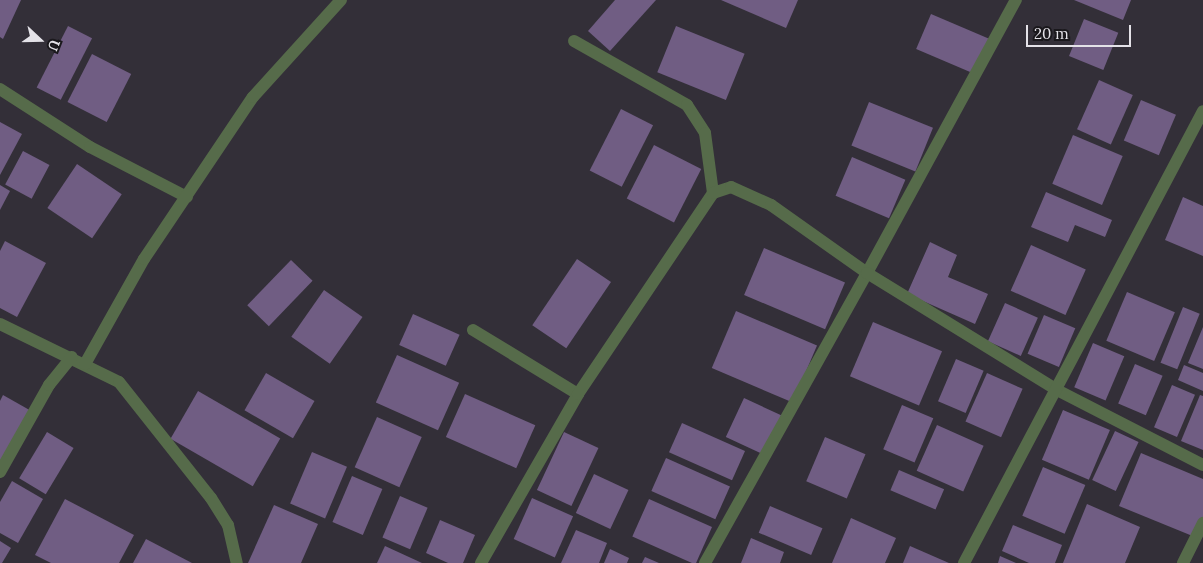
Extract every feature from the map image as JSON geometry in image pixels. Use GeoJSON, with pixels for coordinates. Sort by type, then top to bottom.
{"type":"FeatureCollection","features":[{"type":"Feature","properties":{"kind":"street"},"geometry":{"type":"LineString","coordinates":[[89,366],[144,259],[253,97],[341,0]]}},
{"type":"Feature","properties":{"kind":"street"},"geometry":{"type":"LineString","coordinates":[[705,563],[867,273],[1016,0]]}},
{"type":"Feature","properties":{"kind":"street"},"geometry":{"type":"LineString","coordinates":[[481,563],[578,394],[712,193],[705,133],[687,105],[574,41]]}},
{"type":"Feature","properties":{"kind":"street"},"geometry":{"type":"LineString","coordinates":[[0,89],[90,147],[187,197]]}},
{"type":"Feature","properties":{"kind":"street"},"geometry":{"type":"LineString","coordinates":[[964,563],[1203,111]]}},
{"type":"Feature","properties":{"kind":"street"},"geometry":{"type":"LineString","coordinates":[[712,193],[731,188],[771,206],[867,273],[1056,390],[1203,465]]}},
{"type":"Feature","properties":{"kind":"street"},"geometry":{"type":"LineString","coordinates":[[0,324],[72,357],[119,382],[211,498],[228,525],[237,563]]}},
{"type":"Feature","properties":{"kind":"street"},"geometry":{"type":"LineString","coordinates":[[473,330],[578,394]]}},
{"type":"Feature","properties":{"kind":"street"},"geometry":{"type":"LineString","coordinates":[[0,472],[49,385],[72,357]]}},
{"type":"Feature","properties":{"kind":"street"},"geometry":{"type":"LineString","coordinates":[[1183,563],[1203,522]]}},
{"type":"Feature","properties":{"kind":"building"},"geometry":{"type":"Polygon","coordinates":[[[0,0],[21,0],[3,39],[0,37],[0,0]]]}},
{"type":"Feature","properties":{"kind":"building"},"geometry":{"type":"Polygon","coordinates":[[[615,0],[656,0],[610,51],[588,31],[615,0]]]}},
{"type":"Feature","properties":{"kind":"building"},"geometry":{"type":"Polygon","coordinates":[[[721,0],[798,0],[786,28],[721,0]]]}},
{"type":"Feature","properties":{"kind":"building"},"geometry":{"type":"Polygon","coordinates":[[[1074,0],[1131,0],[1123,20],[1074,0]]]}},
{"type":"Feature","properties":{"kind":"building"},"geometry":{"type":"Polygon","coordinates":[[[931,14],[991,39],[976,74],[916,49],[931,14]]]}},
{"type":"Feature","properties":{"kind":"building"},"geometry":{"type":"Polygon","coordinates":[[[1084,19],[1118,33],[1103,70],[1069,56],[1084,19]]]}},
{"type":"Feature","properties":{"kind":"building"},"geometry":{"type":"Polygon","coordinates":[[[68,26],[92,38],[61,100],[37,87],[68,26]]]}},
{"type":"Feature","properties":{"kind":"building"},"geometry":{"type":"Polygon","coordinates":[[[676,26],[745,54],[726,100],[657,72],[676,26]]]}},
{"type":"Feature","properties":{"kind":"building"},"geometry":{"type":"Polygon","coordinates":[[[92,54],[131,74],[107,122],[67,102],[92,54]]]}},
{"type":"Feature","properties":{"kind":"building"},"geometry":{"type":"Polygon","coordinates":[[[1099,80],[1133,95],[1111,144],[1077,129],[1099,80]]]}},
{"type":"Feature","properties":{"kind":"building"},"geometry":{"type":"Polygon","coordinates":[[[1141,100],[1176,115],[1159,155],[1124,141],[1141,100]]]}},
{"type":"Feature","properties":{"kind":"building"},"geometry":{"type":"Polygon","coordinates":[[[869,102],[933,128],[915,171],[851,146],[869,102]]]}},
{"type":"Feature","properties":{"kind":"building"},"geometry":{"type":"Polygon","coordinates":[[[621,109],[653,125],[622,187],[590,170],[621,109]]]}},
{"type":"Feature","properties":{"kind":"building"},"geometry":{"type":"Polygon","coordinates":[[[0,122],[22,134],[0,175],[0,122]]]}},
{"type":"Feature","properties":{"kind":"building"},"geometry":{"type":"Polygon","coordinates":[[[1073,135],[1123,156],[1102,205],[1052,184],[1073,135]]]}},
{"type":"Feature","properties":{"kind":"building"},"geometry":{"type":"Polygon","coordinates":[[[654,145],[701,169],[674,223],[627,198],[654,145]]]}},
{"type":"Feature","properties":{"kind":"building"},"geometry":{"type":"Polygon","coordinates":[[[23,151],[49,165],[32,199],[5,185],[23,151]]]}},
{"type":"Feature","properties":{"kind":"building"},"geometry":{"type":"Polygon","coordinates":[[[852,157],[905,180],[889,218],[836,196],[852,157]]]}},
{"type":"Feature","properties":{"kind":"building"},"geometry":{"type":"Polygon","coordinates":[[[77,164],[122,194],[92,238],[47,208],[77,164]]]}},
{"type":"Feature","properties":{"kind":"building"},"geometry":{"type":"Polygon","coordinates":[[[0,185],[10,191],[0,210],[0,185]]]}},
{"type":"Feature","properties":{"kind":"building"},"geometry":{"type":"Polygon","coordinates":[[[1046,192],[1112,220],[1105,237],[1075,225],[1068,242],[1031,227],[1046,192]]]}},
{"type":"Feature","properties":{"kind":"building"},"geometry":{"type":"Polygon","coordinates":[[[1183,197],[1203,206],[1203,256],[1165,240],[1183,197]]]}},
{"type":"Feature","properties":{"kind":"building"},"geometry":{"type":"Polygon","coordinates":[[[5,241],[46,263],[17,317],[0,308],[0,251],[5,241]]]}},
{"type":"Feature","properties":{"kind":"building"},"geometry":{"type":"Polygon","coordinates":[[[930,242],[957,255],[948,277],[988,294],[975,324],[907,294],[930,242]]]}},
{"type":"Feature","properties":{"kind":"building"},"geometry":{"type":"Polygon","coordinates":[[[1031,245],[1086,269],[1065,315],[1011,291],[1031,245]]]}},
{"type":"Feature","properties":{"kind":"building"},"geometry":{"type":"Polygon","coordinates":[[[764,248],[845,282],[825,329],[744,295],[764,248]]]}},
{"type":"Feature","properties":{"kind":"building"},"geometry":{"type":"Polygon","coordinates":[[[577,259],[611,282],[566,348],[532,325],[577,259]]]}},
{"type":"Feature","properties":{"kind":"building"},"geometry":{"type":"Polygon","coordinates":[[[291,260],[313,281],[269,326],[247,305],[291,260]]]}},
{"type":"Feature","properties":{"kind":"building"},"geometry":{"type":"Polygon","coordinates":[[[324,290],[363,317],[330,364],[291,337],[324,290]]]}},
{"type":"Feature","properties":{"kind":"building"},"geometry":{"type":"Polygon","coordinates":[[[1127,292],[1175,312],[1154,361],[1106,341],[1127,292]]]}},
{"type":"Feature","properties":{"kind":"building"},"geometry":{"type":"Polygon","coordinates":[[[1005,303],[1038,318],[1021,356],[988,341],[1005,303]]]}},
{"type":"Feature","properties":{"kind":"building"},"geometry":{"type":"Polygon","coordinates":[[[1183,307],[1200,314],[1177,369],[1161,363],[1183,307]]]}},
{"type":"Feature","properties":{"kind":"building"},"geometry":{"type":"Polygon","coordinates":[[[736,311],[817,345],[793,402],[712,368],[736,311]]]}},
{"type":"Feature","properties":{"kind":"building"},"geometry":{"type":"Polygon","coordinates":[[[413,314],[460,335],[446,366],[399,345],[413,314]]]}},
{"type":"Feature","properties":{"kind":"building"},"geometry":{"type":"Polygon","coordinates":[[[1044,315],[1075,328],[1059,367],[1028,354],[1044,315]]]}},
{"type":"Feature","properties":{"kind":"building"},"geometry":{"type":"Polygon","coordinates":[[[873,322],[942,351],[919,406],[850,376],[873,322]]]}},
{"type":"Feature","properties":{"kind":"building"},"geometry":{"type":"Polygon","coordinates":[[[1203,327],[1203,369],[1188,363],[1203,327]]]}},
{"type":"Feature","properties":{"kind":"building"},"geometry":{"type":"Polygon","coordinates":[[[1093,343],[1124,356],[1106,400],[1074,387],[1093,343]]]}},
{"type":"Feature","properties":{"kind":"building"},"geometry":{"type":"Polygon","coordinates":[[[397,355],[459,383],[438,430],[376,403],[397,355]]]}},
{"type":"Feature","properties":{"kind":"building"},"geometry":{"type":"Polygon","coordinates":[[[956,359],[984,371],[966,413],[938,401],[956,359]]]}},
{"type":"Feature","properties":{"kind":"building"},"geometry":{"type":"Polygon","coordinates":[[[1135,364],[1163,376],[1146,415],[1118,404],[1135,364]]]}},
{"type":"Feature","properties":{"kind":"building"},"geometry":{"type":"Polygon","coordinates":[[[1184,365],[1203,373],[1203,391],[1178,380],[1184,365]]]}},
{"type":"Feature","properties":{"kind":"building"},"geometry":{"type":"Polygon","coordinates":[[[266,373],[314,401],[293,438],[244,410],[266,373]]]}},
{"type":"Feature","properties":{"kind":"building"},"geometry":{"type":"Polygon","coordinates":[[[987,373],[1023,389],[1001,437],[965,421],[987,373]]]}},
{"type":"Feature","properties":{"kind":"building"},"geometry":{"type":"Polygon","coordinates":[[[1172,385],[1195,395],[1177,437],[1154,427],[1172,385]]]}},
{"type":"Feature","properties":{"kind":"building"},"geometry":{"type":"Polygon","coordinates":[[[198,391],[280,438],[253,486],[170,439],[198,391]]]}},
{"type":"Feature","properties":{"kind":"building"},"geometry":{"type":"Polygon","coordinates":[[[465,394],[535,425],[516,468],[446,437],[465,394]]]}},
{"type":"Feature","properties":{"kind":"building"},"geometry":{"type":"Polygon","coordinates":[[[3,395],[33,412],[0,461],[0,401],[3,395]]]}},
{"type":"Feature","properties":{"kind":"building"},"geometry":{"type":"Polygon","coordinates":[[[1200,395],[1203,396],[1203,450],[1181,441],[1200,395]]]}},
{"type":"Feature","properties":{"kind":"building"},"geometry":{"type":"Polygon","coordinates":[[[744,398],[781,415],[763,454],[726,437],[744,398]]]}},
{"type":"Feature","properties":{"kind":"building"},"geometry":{"type":"Polygon","coordinates":[[[902,405],[933,418],[915,462],[883,449],[902,405]]]}},
{"type":"Feature","properties":{"kind":"building"},"geometry":{"type":"Polygon","coordinates":[[[1063,410],[1110,430],[1089,480],[1042,460],[1063,410]]]}},
{"type":"Feature","properties":{"kind":"building"},"geometry":{"type":"Polygon","coordinates":[[[377,417],[422,437],[399,487],[355,467],[377,417]]]}},
{"type":"Feature","properties":{"kind":"building"},"geometry":{"type":"Polygon","coordinates":[[[682,423],[745,451],[732,480],[669,452],[682,423]]]}},
{"type":"Feature","properties":{"kind":"building"},"geometry":{"type":"Polygon","coordinates":[[[937,425],[984,446],[963,491],[917,471],[937,425]]]}},
{"type":"Feature","properties":{"kind":"building"},"geometry":{"type":"Polygon","coordinates":[[[1115,431],[1139,442],[1116,491],[1092,480],[1115,431]]]}},
{"type":"Feature","properties":{"kind":"building"},"geometry":{"type":"Polygon","coordinates":[[[47,432],[74,448],[46,494],[19,478],[47,432]]]}},
{"type":"Feature","properties":{"kind":"building"},"geometry":{"type":"Polygon","coordinates":[[[564,432],[598,448],[571,506],[537,490],[564,432]]]}},
{"type":"Feature","properties":{"kind":"building"},"geometry":{"type":"Polygon","coordinates":[[[825,437],[866,454],[847,498],[806,481],[825,437]]]}},
{"type":"Feature","properties":{"kind":"building"},"geometry":{"type":"Polygon","coordinates":[[[312,452],[347,467],[325,518],[290,504],[312,452]]]}},
{"type":"Feature","properties":{"kind":"building"},"geometry":{"type":"Polygon","coordinates":[[[1141,453],[1203,479],[1203,518],[1195,537],[1119,506],[1141,453]]]}},
{"type":"Feature","properties":{"kind":"building"},"geometry":{"type":"Polygon","coordinates":[[[666,458],[730,486],[715,519],[651,491],[666,458]]]}},
{"type":"Feature","properties":{"kind":"building"},"geometry":{"type":"Polygon","coordinates":[[[1043,467],[1085,485],[1065,534],[1022,516],[1043,467]]]}},
{"type":"Feature","properties":{"kind":"building"},"geometry":{"type":"Polygon","coordinates":[[[899,470],[944,489],[936,509],[890,490],[899,470]]]}},
{"type":"Feature","properties":{"kind":"building"},"geometry":{"type":"Polygon","coordinates":[[[594,474],[628,490],[610,529],[576,513],[594,474]]]}},
{"type":"Feature","properties":{"kind":"building"},"geometry":{"type":"Polygon","coordinates":[[[352,476],[382,489],[363,535],[332,522],[352,476]]]}},
{"type":"Feature","properties":{"kind":"building"},"geometry":{"type":"Polygon","coordinates":[[[12,481],[43,499],[18,543],[0,533],[0,502],[12,481]]]}},
{"type":"Feature","properties":{"kind":"building"},"geometry":{"type":"Polygon","coordinates":[[[400,496],[428,508],[410,549],[382,537],[400,496]]]}},
{"type":"Feature","properties":{"kind":"building"},"geometry":{"type":"Polygon","coordinates":[[[532,498],[573,516],[555,557],[514,539],[532,498]]]}},
{"type":"Feature","properties":{"kind":"building"},"geometry":{"type":"Polygon","coordinates":[[[65,499],[134,535],[119,563],[51,563],[35,555],[65,499]]]}},
{"type":"Feature","properties":{"kind":"building"},"geometry":{"type":"Polygon","coordinates":[[[649,499],[712,527],[696,563],[692,563],[632,536],[649,499]]]}},
{"type":"Feature","properties":{"kind":"building"},"geometry":{"type":"Polygon","coordinates":[[[1087,504],[1140,527],[1125,563],[1063,563],[1087,504]]]}},
{"type":"Feature","properties":{"kind":"building"},"geometry":{"type":"Polygon","coordinates":[[[274,505],[318,524],[301,563],[248,563],[274,505]]]}},
{"type":"Feature","properties":{"kind":"building"},"geometry":{"type":"Polygon","coordinates":[[[770,506],[822,528],[811,555],[759,533],[770,506]]]}},
{"type":"Feature","properties":{"kind":"building"},"geometry":{"type":"Polygon","coordinates":[[[851,518],[896,538],[885,563],[832,563],[851,518]]]}},
{"type":"Feature","properties":{"kind":"building"},"geometry":{"type":"Polygon","coordinates":[[[440,520],[475,535],[463,563],[448,563],[426,553],[440,520]]]}},
{"type":"Feature","properties":{"kind":"building"},"geometry":{"type":"Polygon","coordinates":[[[1013,525],[1062,545],[1055,563],[1029,563],[1002,551],[1013,525]]]}},
{"type":"Feature","properties":{"kind":"building"},"geometry":{"type":"Polygon","coordinates":[[[576,530],[607,543],[599,563],[561,563],[576,530]]]}},
{"type":"Feature","properties":{"kind":"building"},"geometry":{"type":"Polygon","coordinates":[[[751,538],[784,552],[780,563],[741,563],[751,538]]]}},
{"type":"Feature","properties":{"kind":"building"},"geometry":{"type":"Polygon","coordinates":[[[146,539],[192,563],[133,563],[146,539]]]}},
{"type":"Feature","properties":{"kind":"building"},"geometry":{"type":"Polygon","coordinates":[[[0,541],[11,548],[2,563],[0,563],[0,541]]]}},
{"type":"Feature","properties":{"kind":"building"},"geometry":{"type":"Polygon","coordinates":[[[385,546],[422,563],[377,563],[385,546]]]}},
{"type":"Feature","properties":{"kind":"building"},"geometry":{"type":"Polygon","coordinates":[[[910,546],[949,563],[903,563],[910,546]]]}},
{"type":"Feature","properties":{"kind":"building"},"geometry":{"type":"Polygon","coordinates":[[[610,549],[629,558],[627,563],[604,563],[610,549]]]}},
{"type":"Feature","properties":{"kind":"building"},"geometry":{"type":"Polygon","coordinates":[[[1000,556],[1016,563],[998,563],[1000,556]]]}},
{"type":"Feature","properties":{"kind":"building"},"geometry":{"type":"Polygon","coordinates":[[[645,557],[659,563],[642,563],[645,557]]]}}]}
